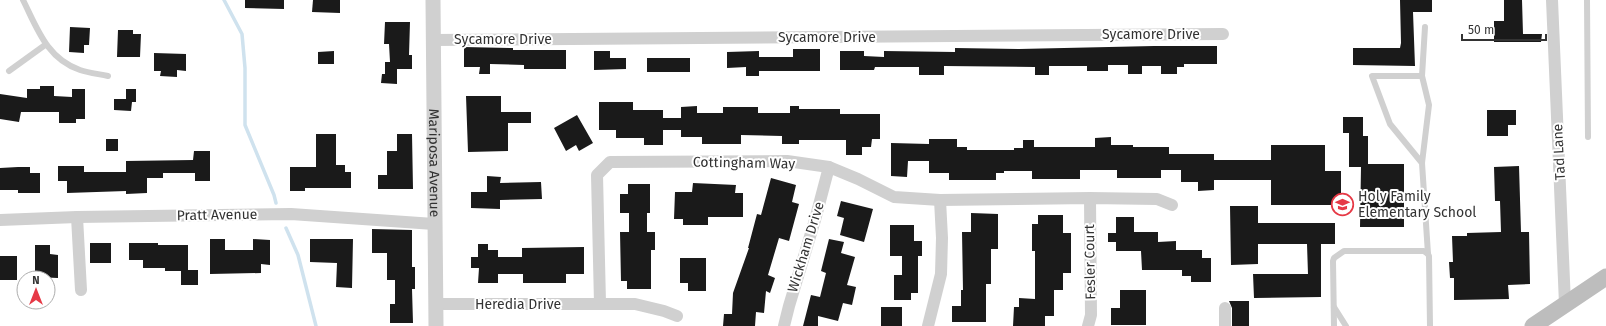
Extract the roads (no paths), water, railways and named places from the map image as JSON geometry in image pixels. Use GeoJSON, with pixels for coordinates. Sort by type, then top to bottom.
{"type":"FeatureCollection","features":[{"type":"Feature","properties":{"kind":"main road"},"geometry":{"type":"LineString","coordinates":[[1533,326],[1606,278]]}},
{"type":"Feature","properties":{"kind":"street","name":"Mariposa Avenue"},"geometry":{"type":"LineString","coordinates":[[432,0],[436,326]]}},
{"type":"Feature","properties":{"kind":"street","name":"Tad Lane"},"geometry":{"type":"LineString","coordinates":[[1552,0],[1565,304]]}},
{"type":"Feature","properties":{"kind":"street","name":"Sycamore Drive"},"geometry":{"type":"LineString","coordinates":[[432,40],[1223,34]]}},
{"type":"Feature","properties":{"kind":"street","name":"Cottingham Way"},"geometry":{"type":"LineString","coordinates":[[600,303],[597,174],[610,162],[787,161],[829,167],[858,179],[894,197],[940,200],[1090,198],[1157,199],[1172,205]]}},
{"type":"Feature","properties":{"kind":"street","name":"Wickham Drive"},"geometry":{"type":"LineString","coordinates":[[784,326],[829,167]]}},
{"type":"Feature","properties":{"kind":"street","name":"Fesler Court"},"geometry":{"type":"LineString","coordinates":[[1088,326],[1091,315],[1090,198]]}},
{"type":"Feature","properties":{"kind":"street"},"geometry":{"type":"LineString","coordinates":[[928,326],[941,274],[942,238],[940,200]]}},
{"type":"Feature","properties":{"kind":"street","name":"Pratt Avenue"},"geometry":{"type":"LineString","coordinates":[[0,220],[77,217],[291,214],[434,224]]}},
{"type":"Feature","properties":{"kind":"street"},"geometry":{"type":"LineString","coordinates":[[77,217],[81,290]]}},
{"type":"Feature","properties":{"kind":"street","name":"Heredia Drive"},"geometry":{"type":"LineString","coordinates":[[435,304],[635,304],[664,311],[677,316]]}},
{"type":"Feature","properties":{"kind":"street"},"geometry":{"type":"LineString","coordinates":[[1225,308],[1225,326]]}},
{"type":"Feature","properties":{"kind":"lane"},"geometry":{"type":"LineString","coordinates":[[22,0],[45,45],[63,62],[80,71],[108,76]]}},
{"type":"Feature","properties":{"kind":"lane"},"geometry":{"type":"LineString","coordinates":[[1587,0],[1588,137]]}},
{"type":"Feature","properties":{"kind":"lane"},"geometry":{"type":"LineString","coordinates":[[1425,27],[1422,76],[1429,105],[1422,163],[1428,254],[1430,326]]}},
{"type":"Feature","properties":{"kind":"lane"},"geometry":{"type":"LineString","coordinates":[[9,71],[45,45]]}},
{"type":"Feature","properties":{"kind":"lane"},"geometry":{"type":"LineString","coordinates":[[1422,76],[1372,76],[1390,124],[1422,163]]}},
{"type":"Feature","properties":{"kind":"lane"},"geometry":{"type":"LineString","coordinates":[[1334,326],[1333,261],[1334,258],[1341,252],[1424,251],[1428,254]]}},
{"type":"Feature","properties":{"kind":"lane"},"geometry":{"type":"LineString","coordinates":[[1334,306],[1346,326]]}},
{"type":"Feature","properties":{"kind":"waterway"},"geometry":{"type":"LineString","coordinates":[[224,0],[242,34],[245,68],[245,125],[276,203]]}},
{"type":"Feature","properties":{"kind":"waterway"},"geometry":{"type":"LineString","coordinates":[[286,228],[298,255],[316,326]]}},
{"type":"Feature","properties":{"kind":"place","name":"Holy Family Elementary School"},"geometry":{"type":"Point","coordinates":[1343,204]}}]}
